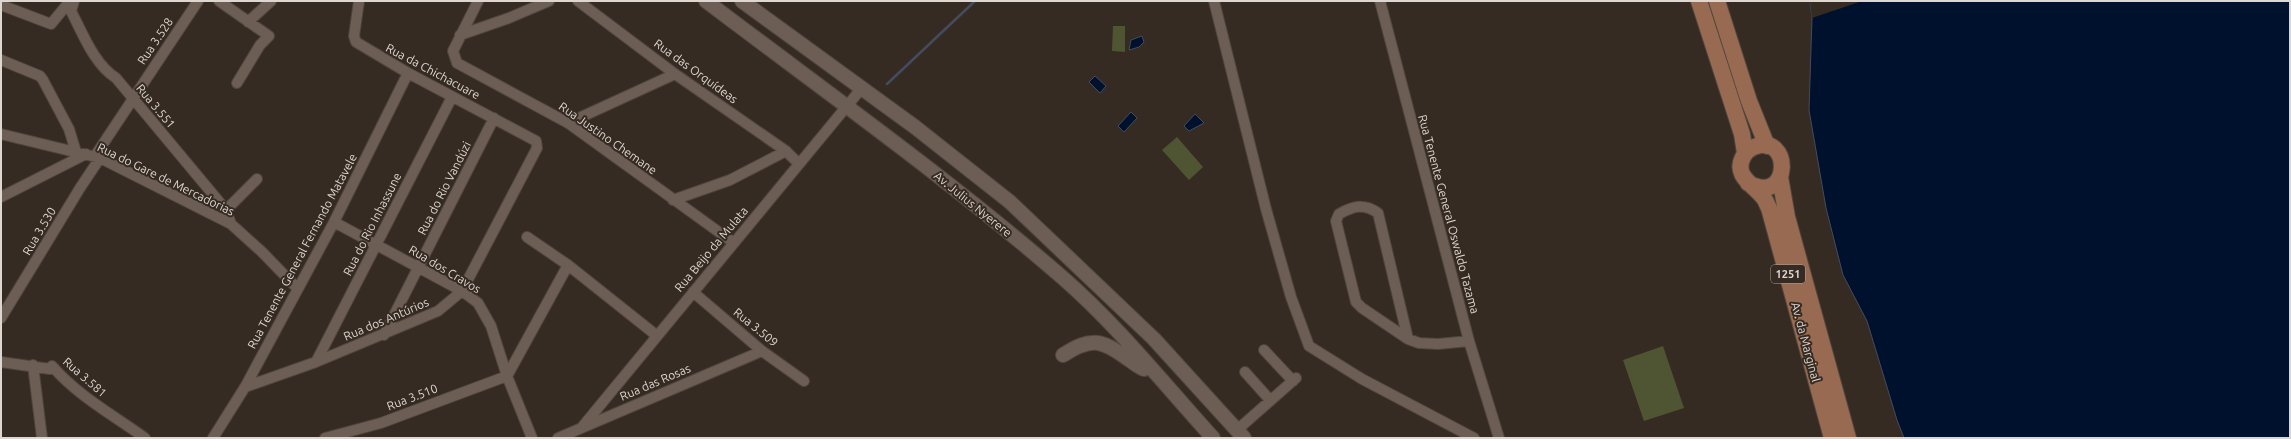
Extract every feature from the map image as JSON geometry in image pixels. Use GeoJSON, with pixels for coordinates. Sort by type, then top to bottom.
{"type":"FeatureCollection","features":[{"type":"Feature","properties":{"kind":"main road","name":"Av. Julius Nyerere"},"geometry":{"type":"LineString","coordinates":[[706,1],[844,106],[900,145],[1063,278],[1104,317],[1213,438]]}},
{"type":"Feature","properties":{"kind":"main road","name":"Av. Julius Nyerere"},"geometry":{"type":"LineString","coordinates":[[742,1],[915,127],[1010,202],[1154,339],[1240,434]]}},
{"type":"Feature","properties":{"kind":"main road","name":"Av. da Marginal"},"geometry":{"type":"LineString","coordinates":[[1699,1],[1742,134],[1745,153],[1742,159],[1741,171],[1748,183],[1764,198],[1769,208],[1832,438]]}},
{"type":"Feature","properties":{"kind":"main road","name":"Av. da Marginal"},"geometry":{"type":"LineString","coordinates":[[1717,1],[1749,101],[1767,146],[1778,152],[1783,164],[1780,177],[1787,217],[1848,438]]}},
{"type":"Feature","properties":{"kind":"main road"},"geometry":{"type":"LineString","coordinates":[[1745,153],[1755,146],[1767,146]]}},
{"type":"Feature","properties":{"kind":"main road"},"geometry":{"type":"LineString","coordinates":[[1748,183],[1762,188],[1775,183],[1780,177]]}},
{"type":"Feature","properties":{"kind":"main road"},"geometry":{"type":"LineString","coordinates":[[1063,355],[1089,342],[1099,342],[1108,345],[1141,368],[1154,372]]}},
{"type":"Feature","properties":{"kind":"street"},"geometry":{"type":"LineString","coordinates":[[1,5],[52,24],[70,1]]}},
{"type":"Feature","properties":{"kind":"street","name":"Rua 3.551"},"geometry":{"type":"LineString","coordinates":[[74,1],[71,11],[95,56],[107,72],[116,78],[226,210],[231,224]]}},
{"type":"Feature","properties":{"kind":"street","name":"Rua 3.528"},"geometry":{"type":"LineString","coordinates":[[89,155],[133,99],[198,1]]}},
{"type":"Feature","properties":{"kind":"street"},"geometry":{"type":"LineString","coordinates":[[220,1],[269,36],[260,44],[236,83]]}},
{"type":"Feature","properties":{"kind":"street"},"geometry":{"type":"LineString","coordinates":[[248,22],[270,1]]}},
{"type":"Feature","properties":{"kind":"street","name":"Rua da Chichacuare"},"geometry":{"type":"LineString","coordinates":[[359,1],[354,36],[356,42],[408,73],[536,141]]}},
{"type":"Feature","properties":{"kind":"street","name":"Rua Justino Chemane"},"geometry":{"type":"LineString","coordinates":[[478,1],[453,51],[457,63],[568,123],[734,243]]}},
{"type":"Feature","properties":{"kind":"street"},"geometry":{"type":"LineString","coordinates":[[460,35],[509,18],[550,1]]}},
{"type":"Feature","properties":{"kind":"street","name":"Rua das Orquídeas"},"geometry":{"type":"LineString","coordinates":[[578,1],[675,74],[786,151],[798,163]]}},
{"type":"Feature","properties":{"kind":"street"},"geometry":{"type":"LineString","coordinates":[[1214,1],[1270,223],[1291,296],[1309,346],[1362,379],[1474,438]]}},
{"type":"Feature","properties":{"kind":"street","name":"Rua Tenente General Oswaldo Tazama"},"geometry":{"type":"LineString","coordinates":[[1380,1],[1469,341],[1497,436]]}},
{"type":"Feature","properties":{"kind":"street"},"geometry":{"type":"LineString","coordinates":[[1,60],[40,76],[69,129],[89,155],[1,197]]}},
{"type":"Feature","properties":{"kind":"street","name":"Rua Tenente General Fernando Matavele"},"geometry":{"type":"LineString","coordinates":[[213,438],[245,387],[297,288],[334,222],[408,73]]}},
{"type":"Feature","properties":{"kind":"street"},"geometry":{"type":"LineString","coordinates":[[568,123],[675,74]]}},
{"type":"Feature","properties":{"kind":"street","name":"Rua Beijo da Mulata"},"geometry":{"type":"LineString","coordinates":[[583,426],[656,334],[734,243],[844,106],[861,88]]}},
{"type":"Feature","properties":{"kind":"street","name":"Rua do Rio Inhassune"},"geometry":{"type":"LineString","coordinates":[[316,362],[452,97]]}},
{"type":"Feature","properties":{"kind":"street","name":"Rua do Rio Vandúzi"},"geometry":{"type":"LineString","coordinates":[[384,335],[494,118]]}},
{"type":"Feature","properties":{"kind":"street","name":"Rua do Gare de Mercadorias"},"geometry":{"type":"LineString","coordinates":[[1,134],[29,143],[89,155],[231,224],[262,252],[297,288]]}},
{"type":"Feature","properties":{"kind":"street","name":"Rua dos Antúrios"},"geometry":{"type":"LineString","coordinates":[[245,387],[316,362],[384,335],[438,311],[462,292],[537,148],[536,141]]}},
{"type":"Feature","properties":{"kind":"street"},"geometry":{"type":"LineString","coordinates":[[673,200],[730,180],[786,151]]}},
{"type":"Feature","properties":{"kind":"street","name":"Rua 3.530"},"geometry":{"type":"LineString","coordinates":[[1,318],[80,188],[89,155]]}},
{"type":"Feature","properties":{"kind":"street"},"geometry":{"type":"LineString","coordinates":[[226,210],[257,179]]}},
{"type":"Feature","properties":{"kind":"street"},"geometry":{"type":"LineString","coordinates":[[1408,339],[1378,213],[1365,207],[1350,208],[1339,214],[1336,221],[1356,302],[1374,317],[1408,339],[1419,343],[1438,344],[1469,341]]}},
{"type":"Feature","properties":{"kind":"street","name":"Rua dos Cravos"},"geometry":{"type":"LineString","coordinates":[[334,222],[418,267],[462,292],[478,303],[491,326],[507,376],[532,438]]}},
{"type":"Feature","properties":{"kind":"street"},"geometry":{"type":"LineString","coordinates":[[527,237],[568,266],[656,334]]}},
{"type":"Feature","properties":{"kind":"street"},"geometry":{"type":"LineString","coordinates":[[507,376],[568,266]]}},
{"type":"Feature","properties":{"kind":"street","name":"Rua 3.509"},"geometry":{"type":"LineString","coordinates":[[693,292],[762,351],[804,381]]}},
{"type":"Feature","properties":{"kind":"street"},"geometry":{"type":"LineString","coordinates":[[1240,434],[1270,400],[1295,380],[1264,350]]}},
{"type":"Feature","properties":{"kind":"street","name":"Rua das Rosas"},"geometry":{"type":"LineString","coordinates":[[558,438],[583,426],[762,351]]}},
{"type":"Feature","properties":{"kind":"street","name":"Rua 3.581"},"geometry":{"type":"LineString","coordinates":[[1,362],[33,365],[50,369],[52,366],[62,377],[101,408],[144,438]]}},
{"type":"Feature","properties":{"kind":"street"},"geometry":{"type":"LineString","coordinates":[[33,365],[42,438]]}},
{"type":"Feature","properties":{"kind":"street"},"geometry":{"type":"LineString","coordinates":[[1245,372],[1270,400]]}},
{"type":"Feature","properties":{"kind":"street","name":"Rua 3.510"},"geometry":{"type":"LineString","coordinates":[[325,438],[381,423],[507,376]]}},
{"type":"Feature","properties":{"kind":"green space"},"geometry":{"type":"Polygon","coordinates":[[[1113,26],[1125,26],[1125,52],[1112,51],[1113,26]]]}},
{"type":"Feature","properties":{"kind":"green space"},"geometry":{"type":"Polygon","coordinates":[[[1177,137],[1203,167],[1189,180],[1162,150],[1177,137]]]}},
{"type":"Feature","properties":{"kind":"green space"},"geometry":{"type":"Polygon","coordinates":[[[1663,346],[1684,408],[1644,421],[1623,360],[1663,346]]]}},
{"type":"Feature","properties":{"kind":"water"},"geometry":{"type":"Polygon","coordinates":[[[1810,1],[2290,1],[2290,438],[1904,438],[1897,420],[1867,321],[1843,275],[1826,208],[1809,110],[1812,18],[1810,1]]]}},
{"type":"Feature","properties":{"kind":"water"},"geometry":{"type":"Polygon","coordinates":[[[1142,36],[1144,42],[1139,47],[1129,50],[1131,40],[1142,36]]]}},
{"type":"Feature","properties":{"kind":"water"},"geometry":{"type":"Polygon","coordinates":[[[1095,76],[1106,86],[1100,93],[1089,82],[1095,76]]]}},
{"type":"Feature","properties":{"kind":"water"},"geometry":{"type":"Polygon","coordinates":[[[1131,112],[1137,118],[1124,132],[1118,126],[1131,112]]]}},
{"type":"Feature","properties":{"kind":"water"},"geometry":{"type":"Polygon","coordinates":[[[1195,114],[1204,123],[1189,131],[1184,126],[1195,114]]]}},
{"type":"Feature","properties":{"kind":"pier"},"geometry":{"type":"Polygon","coordinates":[[[1810,1],[1862,1],[1812,18],[1810,1]]]}},
{"type":"Feature","properties":{"kind":"waterway"},"geometry":{"type":"LineString","coordinates":[[887,84],[975,1]]}}]}
